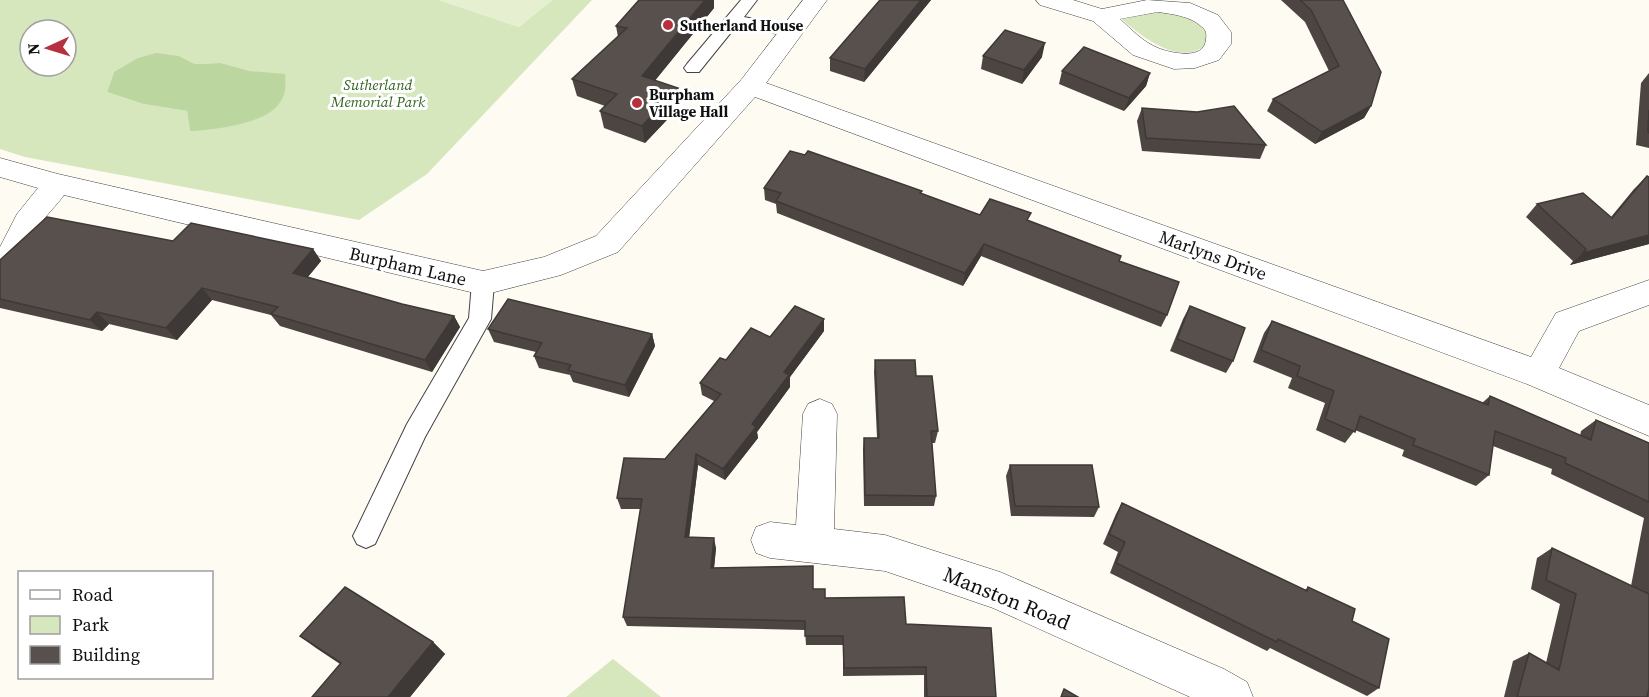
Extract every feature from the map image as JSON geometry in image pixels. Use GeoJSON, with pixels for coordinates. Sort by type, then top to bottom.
{"type":"FeatureCollection","features":[{"type":"Feature","properties":{"kind":"street","name":"Burpham Lane"},"geometry":{"type":"LineString","coordinates":[[0,167],[58,184],[483,283],[550,267],[607,244],[750,86],[815,0]]}},
{"type":"Feature","properties":{"kind":"street"},"geometry":{"type":"LineString","coordinates":[[1048,0],[1101,15]]}},
{"type":"Feature","properties":{"kind":"street","name":"Marlyns Drive"},"geometry":{"type":"LineString","coordinates":[[750,86],[1539,374],[1649,421]]}},
{"type":"Feature","properties":{"kind":"street"},"geometry":{"type":"LineString","coordinates":[[0,264],[15,251],[27,221],[58,184]]}},
{"type":"Feature","properties":{"kind":"street"},"geometry":{"type":"LineString","coordinates":[[1539,374],[1567,322],[1649,292]]}},
{"type":"Feature","properties":{"kind":"street"},"geometry":{"type":"LineString","coordinates":[[814,545],[820,414]]}},
{"type":"Feature","properties":{"kind":"street","name":"Manston Road"},"geometry":{"type":"LineString","coordinates":[[770,540],[885,553],[1000,591],[1209,684],[1232,697]]}},
{"type":"Feature","properties":{"kind":"lane"},"geometry":{"type":"LineString","coordinates":[[693,68],[748,0]]}},
{"type":"Feature","properties":{"kind":"lane"},"geometry":{"type":"LineString","coordinates":[[734,20],[792,32]]}},
{"type":"Feature","properties":{"kind":"lane"},"geometry":{"type":"LineString","coordinates":[[366,536],[416,431],[480,319],[483,283]]}},
{"type":"Feature","properties":{"kind":"green space","name":"Sutherland Memorial Park"},"geometry":{"type":"Polygon","coordinates":[[[0,0],[439,0],[519,27],[552,0],[592,0],[427,174],[359,220],[25,157],[0,149],[0,0]],[[179,56],[114,72],[107,92],[143,104],[187,111],[190,130],[285,75],[250,71],[221,63],[195,64],[179,56]]]}},
{"type":"Feature","properties":{"kind":"green space"},"geometry":{"type":"Polygon","coordinates":[[[439,0],[552,0],[519,27],[439,0]]]}},
{"type":"Feature","properties":{"kind":"green space"},"geometry":{"type":"Polygon","coordinates":[[[1148,13],[1173,14],[1194,21],[1208,31],[1208,42],[1198,50],[1188,53],[1176,52],[1151,42],[1122,19],[1148,13]]]}},
{"type":"Feature","properties":{"kind":"green space"},"geometry":{"type":"Polygon","coordinates":[[[156,53],[179,56],[195,64],[221,63],[250,71],[285,74],[284,94],[281,102],[271,112],[261,117],[237,125],[190,131],[187,111],[143,104],[107,92],[114,72],[138,58],[156,53]]]}},
{"type":"Feature","properties":{"kind":"green space"},"geometry":{"type":"Polygon","coordinates":[[[613,659],[661,697],[566,697],[613,659]]]}},
{"type":"Feature","properties":{"kind":"building"},"geometry":{"type":"Polygon","coordinates":[[[639,0],[705,0],[642,76],[678,88],[642,126],[600,111],[617,94],[572,79],[627,28],[616,26],[639,0]]]}},
{"type":"Feature","properties":{"kind":"building"},"geometry":{"type":"Polygon","coordinates":[[[880,0],[921,0],[865,69],[830,58],[880,0]]]}},
{"type":"Feature","properties":{"kind":"building"},"geometry":{"type":"Polygon","coordinates":[[[1300,0],[1343,0],[1381,72],[1371,106],[1322,132],[1273,99],[1339,66],[1311,10],[1300,0]]]}},
{"type":"Feature","properties":{"kind":"building"},"geometry":{"type":"Polygon","coordinates":[[[1005,30],[1045,43],[1024,70],[983,56],[1005,30]]]}},
{"type":"Feature","properties":{"kind":"building"},"geometry":{"type":"Polygon","coordinates":[[[1084,47],[1150,73],[1129,98],[1062,71],[1084,47]]]}},
{"type":"Feature","properties":{"kind":"building"},"geometry":{"type":"Polygon","coordinates":[[[1234,106],[1266,145],[1146,138],[1142,108],[1197,112],[1234,106]]]}},
{"type":"Feature","properties":{"kind":"building"},"geometry":{"type":"Polygon","coordinates":[[[790,151],[805,155],[808,151],[922,191],[920,193],[980,215],[990,199],[1031,213],[1027,220],[1121,256],[1119,261],[1179,282],[1167,315],[984,244],[965,273],[776,201],[781,193],[764,188],[790,151]]]}},
{"type":"Feature","properties":{"kind":"building"},"geometry":{"type":"Polygon","coordinates":[[[1647,176],[1649,177],[1649,235],[1583,253],[1586,249],[1537,204],[1583,193],[1612,218],[1647,176]]]}},
{"type":"Feature","properties":{"kind":"building"},"geometry":{"type":"Polygon","coordinates":[[[47,217],[173,241],[191,223],[313,249],[293,273],[402,304],[454,316],[425,360],[271,314],[278,307],[202,288],[166,328],[97,312],[90,320],[0,299],[0,260],[47,217]]]}},
{"type":"Feature","properties":{"kind":"building"},"geometry":{"type":"Polygon","coordinates":[[[508,299],[652,334],[625,385],[568,370],[571,365],[534,356],[542,343],[488,329],[508,299]]]}},
{"type":"Feature","properties":{"kind":"building"},"geometry":{"type":"Polygon","coordinates":[[[795,306],[824,319],[784,372],[789,375],[752,424],[756,427],[723,469],[696,454],[685,537],[714,538],[711,568],[813,566],[813,589],[825,589],[825,598],[904,597],[906,624],[991,628],[996,697],[927,697],[926,667],[844,668],[843,636],[805,636],[805,621],[623,617],[642,499],[617,498],[624,458],[665,459],[721,394],[700,383],[720,358],[726,360],[751,328],[770,337],[795,306]]]}},
{"type":"Feature","properties":{"kind":"building"},"geometry":{"type":"Polygon","coordinates":[[[1190,306],[1245,328],[1233,361],[1177,339],[1190,306]]]}},
{"type":"Feature","properties":{"kind":"building"},"geometry":{"type":"Polygon","coordinates":[[[1272,321],[1488,405],[1490,396],[1591,440],[1596,420],[1649,443],[1649,502],[1565,463],[1566,458],[1495,431],[1489,475],[1413,445],[1415,439],[1360,416],[1355,432],[1325,419],[1334,391],[1297,376],[1300,366],[1261,350],[1272,321]]]}},
{"type":"Feature","properties":{"kind":"building"},"geometry":{"type":"Polygon","coordinates":[[[875,360],[915,360],[916,376],[932,376],[938,431],[931,431],[936,496],[865,495],[864,438],[879,438],[875,360]]]}},
{"type":"Feature","properties":{"kind":"building"},"geometry":{"type":"Polygon","coordinates":[[[1010,465],[1092,465],[1099,507],[1015,506],[1010,465]]]}},
{"type":"Feature","properties":{"kind":"building"},"geometry":{"type":"Polygon","coordinates":[[[1122,503],[1307,591],[1308,587],[1355,609],[1352,621],[1389,639],[1379,688],[1278,639],[1277,642],[1116,563],[1125,542],[1109,534],[1122,503]]]}},
{"type":"Feature","properties":{"kind":"building"},"geometry":{"type":"Polygon","coordinates":[[[1552,548],[1649,594],[1649,688],[1647,697],[1517,697],[1529,653],[1559,670],[1576,594],[1546,580],[1552,548]]]}},
{"type":"Feature","properties":{"kind":"building"},"geometry":{"type":"Polygon","coordinates":[[[345,587],[433,642],[388,697],[312,697],[341,663],[300,636],[345,587]]]}},
{"type":"Feature","properties":{"kind":"building"},"geometry":{"type":"Polygon","coordinates":[[[1064,689],[1078,697],[1061,697],[1064,689]]]}},
{"type":"Feature","properties":{"kind":"place","name":"Sutherland House"},"geometry":{"type":"Point","coordinates":[668,25]}},
{"type":"Feature","properties":{"kind":"place","name":"Burpham Village Hall"},"geometry":{"type":"Point","coordinates":[637,103]}}]}
